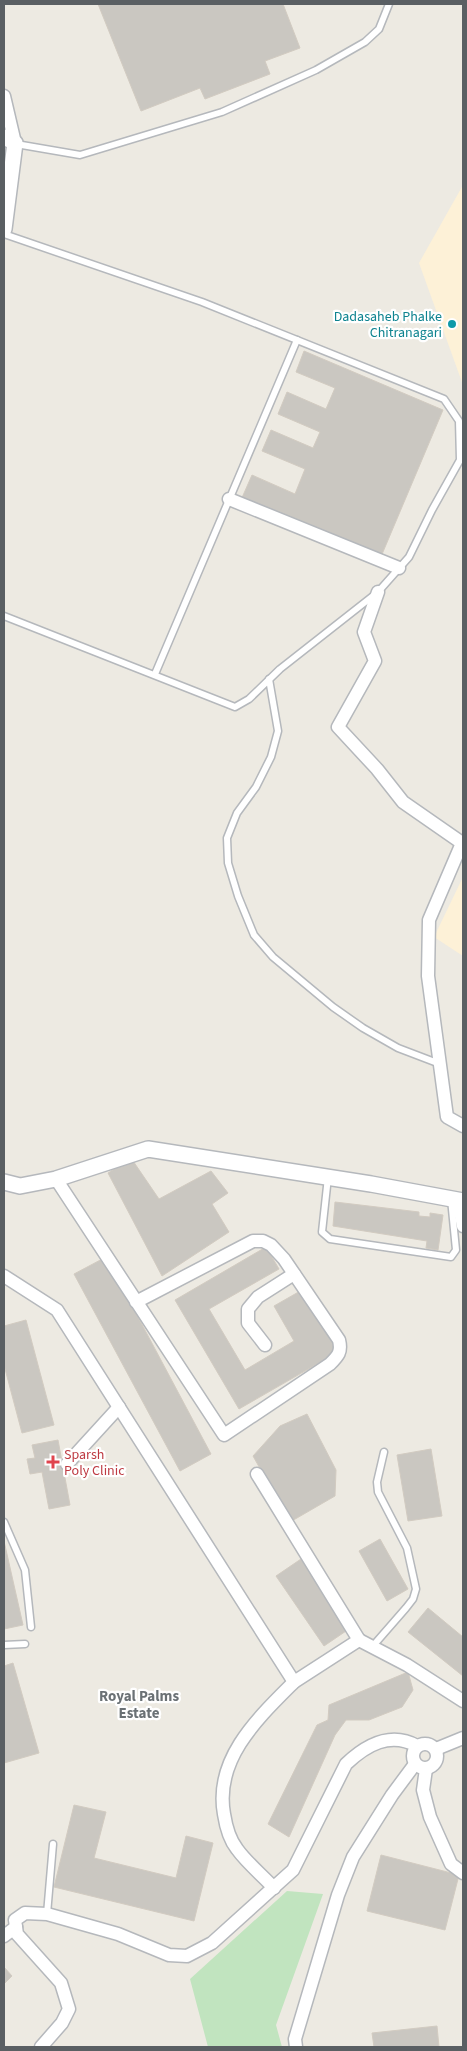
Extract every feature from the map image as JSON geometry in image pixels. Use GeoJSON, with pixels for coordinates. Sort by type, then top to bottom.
{"type":"FeatureCollection","features":[{"type":"Feature","properties":{"kind":"street"},"geometry":{"type":"LineString","coordinates":[[4,96],[10,140],[4,229]]}},
{"type":"Feature","properties":{"kind":"street"},"geometry":{"type":"LineString","coordinates":[[229,499],[399,568]]}},
{"type":"Feature","properties":{"kind":"street"},"geometry":{"type":"LineString","coordinates":[[378,592],[364,632],[375,661],[338,726],[378,769],[403,802],[462,843],[429,920],[428,976],[447,1117],[463,1126]]}},
{"type":"Feature","properties":{"kind":"street"},"geometry":{"type":"LineString","coordinates":[[4,1182],[20,1186],[56,1179],[148,1148],[457,1200],[463,1226]]}},
{"type":"Feature","properties":{"kind":"street"},"geometry":{"type":"LineString","coordinates":[[56,1179],[136,1302],[224,1435],[321,1371],[339,1355],[341,1348],[339,1340],[294,1274],[271,1244],[263,1241],[253,1241],[136,1302]]}},
{"type":"Feature","properties":{"kind":"street"},"geometry":{"type":"LineString","coordinates":[[264,1345],[248,1323],[248,1309],[258,1297],[294,1274]]}},
{"type":"Feature","properties":{"kind":"street"},"geometry":{"type":"LineString","coordinates":[[4,1276],[58,1310],[294,1682]]}},
{"type":"Feature","properties":{"kind":"street"},"geometry":{"type":"LineString","coordinates":[[67,1464],[119,1407]]}},
{"type":"Feature","properties":{"kind":"street"},"geometry":{"type":"LineString","coordinates":[[257,1474],[359,1640],[407,1665],[463,1701]]}},
{"type":"Feature","properties":{"kind":"street"},"geometry":{"type":"LineString","coordinates":[[274,1888],[236,1849],[226,1831],[221,1798],[227,1769],[242,1739],[259,1717],[294,1682],[359,1640]]}},
{"type":"Feature","properties":{"kind":"street"},"geometry":{"type":"LineString","coordinates":[[436,1749],[463,1738]]}},
{"type":"Feature","properties":{"kind":"street"},"geometry":{"type":"LineString","coordinates":[[41,2047],[62,2023],[69,2009],[61,1983],[17,1934],[15,1920],[25,1913],[48,1914],[118,1934],[169,1955],[187,1956],[212,1943],[293,1870],[346,1764],[360,1750],[377,1742],[400,1740],[417,1746],[423,1744],[430,1745],[436,1749]]}},
{"type":"Feature","properties":{"kind":"street"},"geometry":{"type":"LineString","coordinates":[[417,1746],[412,1758],[420,1766],[423,1790],[430,1818],[451,1864],[463,1873]]}},
{"type":"Feature","properties":{"kind":"street"},"geometry":{"type":"LineString","coordinates":[[296,2047],[295,2038],[318,1958],[338,1895],[353,1857],[392,1796],[420,1766],[432,1766],[436,1761],[436,1749]]}},
{"type":"Feature","properties":{"kind":"street"},"geometry":{"type":"LineString","coordinates":[[4,1936],[16,1927]]}},
{"type":"Feature","properties":{"kind":"lane"},"geometry":{"type":"LineString","coordinates":[[10,140],[80,155],[222,112],[316,70],[365,42],[378,29],[389,4]]}},
{"type":"Feature","properties":{"kind":"lane"},"geometry":{"type":"LineString","coordinates":[[4,234],[202,302],[444,399],[459,421],[460,460],[409,556],[378,592],[269,680],[250,699],[235,707],[4,616]]}},
{"type":"Feature","properties":{"kind":"lane"},"geometry":{"type":"LineString","coordinates":[[155,674],[297,340]]}},
{"type":"Feature","properties":{"kind":"lane"},"geometry":{"type":"LineString","coordinates":[[269,680],[278,731],[271,757],[256,787],[237,814],[227,838],[228,863],[238,896],[254,935],[274,957],[334,1007],[363,1028],[398,1048],[440,1064]]}},
{"type":"Feature","properties":{"kind":"lane"},"geometry":{"type":"LineString","coordinates":[[328,1177],[322,1232],[330,1239],[451,1257],[456,1250],[457,1200]]}},
{"type":"Feature","properties":{"kind":"lane"},"geometry":{"type":"LineString","coordinates":[[372,1647],[413,1599],[416,1589],[407,1548],[378,1492],[377,1482],[384,1452]]}},
{"type":"Feature","properties":{"kind":"lane"},"geometry":{"type":"LineString","coordinates":[[4,1522],[24,1570],[31,1627]]}},
{"type":"Feature","properties":{"kind":"lane"},"geometry":{"type":"LineString","coordinates":[[4,1646],[25,1644]]}},
{"type":"Feature","properties":{"kind":"lane"},"geometry":{"type":"LineString","coordinates":[[48,1914],[53,1844]]}},
{"type":"Feature","properties":{"kind":"shaded area","name":"Dadasaheb Phalke Chitranagari"},"geometry":{"type":"Polygon","coordinates":[[[463,185],[463,385],[419,263],[463,185]]]}},
{"type":"Feature","properties":{"kind":"shaded area"},"geometry":{"type":"Polygon","coordinates":[[[463,877],[463,956],[434,937],[463,877]]]}},
{"type":"Feature","properties":{"kind":"green space"},"geometry":{"type":"Polygon","coordinates":[[[287,1891],[323,1894],[276,2025],[282,2047],[208,2047],[190,1979],[287,1891]]]}},
{"type":"Feature","properties":{"kind":"building"},"geometry":{"type":"Polygon","coordinates":[[[98,4],[283,4],[300,48],[265,61],[270,74],[205,99],[200,88],[141,111],[98,4]]]}},
{"type":"Feature","properties":{"kind":"building"},"geometry":{"type":"Polygon","coordinates":[[[304,351],[443,410],[380,559],[241,500],[252,475],[295,494],[305,469],[262,451],[271,430],[313,448],[320,432],[278,414],[287,392],[326,409],[335,388],[296,372],[304,351]]]}},
{"type":"Feature","properties":{"kind":"building"},"geometry":{"type":"Polygon","coordinates":[[[131,1158],[159,1199],[211,1171],[228,1193],[212,1204],[229,1232],[162,1276],[108,1173],[131,1158]]]}},
{"type":"Feature","properties":{"kind":"building"},"geometry":{"type":"Polygon","coordinates":[[[335,1202],[419,1212],[419,1216],[430,1217],[430,1213],[443,1215],[438,1250],[426,1248],[427,1241],[333,1226],[335,1202]]]}},
{"type":"Feature","properties":{"kind":"building"},"geometry":{"type":"Polygon","coordinates":[[[266,1247],[279,1269],[209,1309],[245,1370],[294,1341],[274,1306],[302,1290],[338,1352],[239,1409],[175,1300],[266,1247]]]}},
{"type":"Feature","properties":{"kind":"building"},"geometry":{"type":"Polygon","coordinates":[[[106,1257],[211,1454],[180,1471],[74,1274],[106,1257]]]}},
{"type":"Feature","properties":{"kind":"building"},"geometry":{"type":"Polygon","coordinates":[[[26,1320],[54,1425],[22,1433],[4,1365],[4,1326],[26,1320]]]}},
{"type":"Feature","properties":{"kind":"building"},"geometry":{"type":"Polygon","coordinates":[[[307,1414],[336,1470],[335,1496],[290,1522],[253,1456],[280,1426],[307,1414]]]}},
{"type":"Feature","properties":{"kind":"building"},"geometry":{"type":"Polygon","coordinates":[[[58,1440],[70,1505],[49,1509],[42,1472],[30,1474],[27,1459],[35,1458],[32,1445],[58,1440]]]}},
{"type":"Feature","properties":{"kind":"building"},"geometry":{"type":"Polygon","coordinates":[[[431,1449],[442,1516],[408,1521],[397,1455],[431,1449]]]}},
{"type":"Feature","properties":{"kind":"building"},"geometry":{"type":"Polygon","coordinates":[[[380,1539],[408,1589],[387,1601],[359,1551],[380,1539]]]}},
{"type":"Feature","properties":{"kind":"building"},"geometry":{"type":"Polygon","coordinates":[[[4,1541],[23,1625],[4,1629],[4,1541]]]}},
{"type":"Feature","properties":{"kind":"building"},"geometry":{"type":"Polygon","coordinates":[[[301,1559],[349,1629],[324,1646],[276,1576],[301,1559]]]}},
{"type":"Feature","properties":{"kind":"building"},"geometry":{"type":"Polygon","coordinates":[[[428,1608],[463,1637],[463,1676],[408,1632],[428,1608]]]}},
{"type":"Feature","properties":{"kind":"building"},"geometry":{"type":"Polygon","coordinates":[[[13,1663],[39,1753],[4,1763],[4,1666],[13,1663]]]}},
{"type":"Feature","properties":{"kind":"building"},"geometry":{"type":"Polygon","coordinates":[[[408,1672],[413,1690],[402,1707],[369,1720],[346,1720],[335,1735],[289,1837],[268,1824],[317,1725],[328,1720],[329,1705],[408,1672]]]}},
{"type":"Feature","properties":{"kind":"building"},"geometry":{"type":"Polygon","coordinates":[[[74,1805],[106,1812],[94,1858],[176,1878],[186,1836],[213,1843],[194,1921],[54,1887],[74,1805]]]}},
{"type":"Feature","properties":{"kind":"building"},"geometry":{"type":"Polygon","coordinates":[[[381,1855],[459,1875],[445,1930],[367,1911],[381,1855]]]}},
{"type":"Feature","properties":{"kind":"building"},"geometry":{"type":"Polygon","coordinates":[[[4,1967],[12,1976],[4,1984],[4,1967]]]}},
{"type":"Feature","properties":{"kind":"building"},"geometry":{"type":"Polygon","coordinates":[[[437,2026],[439,2047],[374,2047],[372,2033],[437,2026]]]}},
{"type":"Feature","properties":{"kind":"place","name":"Dadasaheb Phalke Chitranagari"},"geometry":{"type":"Point","coordinates":[452,324]}},
{"type":"Feature","properties":{"kind":"place","name":"Sparsh Poly Clinic"},"geometry":{"type":"Point","coordinates":[53,1462]}},
{"type":"Feature","properties":{"kind":"district","name":"Royal Palms Estate"},"geometry":{"type":"Point","coordinates":[139,1704]}}]}
